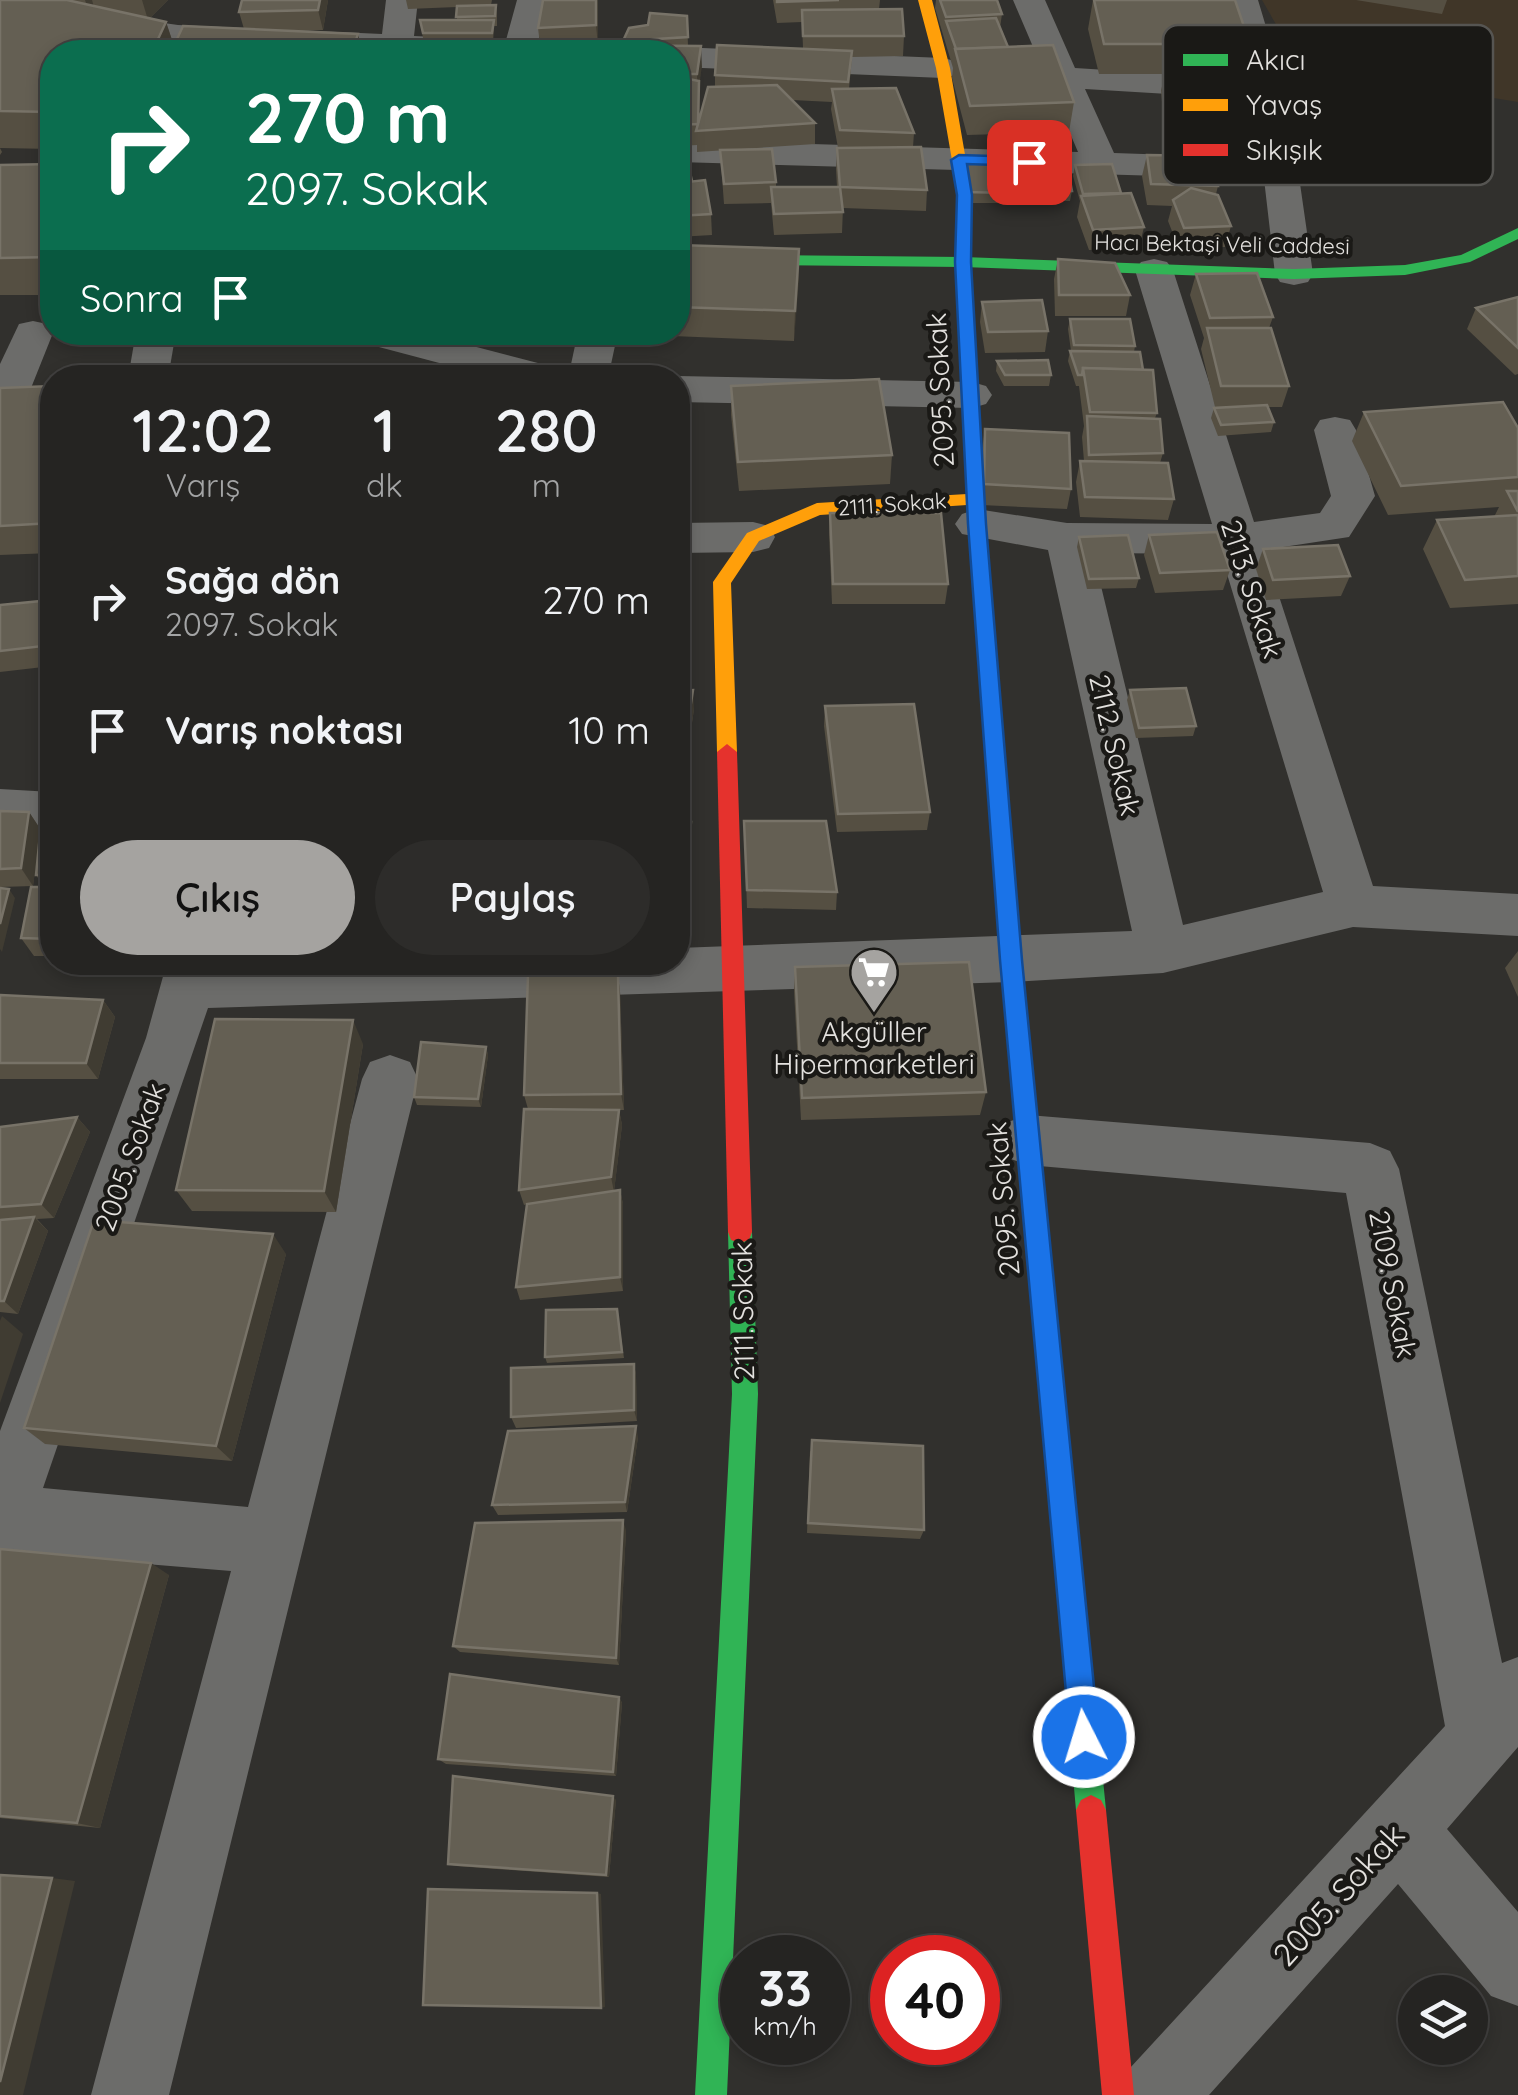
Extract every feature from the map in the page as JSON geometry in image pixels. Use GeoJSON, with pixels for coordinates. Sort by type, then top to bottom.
{"type":"FeatureCollection","features":[{"type":"Feature","properties":{"kind":"street"},"geometry":{"type":"LineString","coordinates":[[178,36],[202,0]]}},
{"type":"Feature","properties":{"kind":"street"},"geometry":{"type":"LineString","coordinates":[[398,40],[402,0]]}},
{"type":"Feature","properties":{"kind":"street"},"geometry":{"type":"LineString","coordinates":[[522,40],[533,0]]}},
{"type":"Feature","properties":{"kind":"street","name":"2095. Sokak"},"geometry":{"type":"LineString","coordinates":[[924,0],[943,68],[965,195],[963,262],[977,511],[1011,960],[1118,2095]]}},
{"type":"Feature","properties":{"kind":"street"},"geometry":{"type":"LineString","coordinates":[[1049,0],[1029,0],[1100,164]]}},
{"type":"Feature","properties":{"kind":"street"},"geometry":{"type":"LineString","coordinates":[[1242,0],[1252,25]]}},
{"type":"Feature","properties":{"kind":"street"},"geometry":{"type":"LineString","coordinates":[[0,10],[178,36],[241,40]]}},
{"type":"Feature","properties":{"kind":"street"},"geometry":{"type":"LineString","coordinates":[[690,57],[943,68]]}},
{"type":"Feature","properties":{"kind":"street"},"geometry":{"type":"LineString","coordinates":[[1062,77],[1163,83]]}},
{"type":"Feature","properties":{"kind":"street"},"geometry":{"type":"LineString","coordinates":[[690,151],[1163,166]]}},
{"type":"Feature","properties":{"kind":"street"},"geometry":{"type":"LineString","coordinates":[[1280,185],[1294,274]]}},
{"type":"Feature","properties":{"kind":"street","name":"Hacı Bektaşi Veli Caddesi"},"geometry":{"type":"LineString","coordinates":[[690,258],[963,262],[1294,274],[1420,268],[1465,259],[1518,233]]}},
{"type":"Feature","properties":{"kind":"street","name":"2113. Sokak"},"geometry":{"type":"LineString","coordinates":[[1154,270],[1353,906]]}},
{"type":"Feature","properties":{"kind":"street"},"geometry":{"type":"LineString","coordinates":[[0,413],[28,330]]}},
{"type":"Feature","properties":{"kind":"street"},"geometry":{"type":"LineString","coordinates":[[382,345],[482,365]]}},
{"type":"Feature","properties":{"kind":"street"},"geometry":{"type":"LineString","coordinates":[[690,389],[972,395]]}},
{"type":"Feature","properties":{"kind":"street","name":"2111. Sokak"},"geometry":{"type":"LineString","coordinates":[[690,538],[753,537],[818,509],[977,511],[1067,538],[1236,539],[1334,526],[1353,496],[1335,430]]}},
{"type":"Feature","properties":{"kind":"street","name":"2111. Sokak"},"geometry":{"type":"LineString","coordinates":[[711,2095],[745,1394],[722,582],[753,537]]}},
{"type":"Feature","properties":{"kind":"street","name":"2112. Sokak"},"geometry":{"type":"LineString","coordinates":[[1067,538],[1163,952]]}},
{"type":"Feature","properties":{"kind":"street"},"geometry":{"type":"LineString","coordinates":[[0,808],[40,810]]}},
{"type":"Feature","properties":{"kind":"street"},"geometry":{"type":"LineString","coordinates":[[690,969],[1163,952],[1353,906],[1518,915]]}},
{"type":"Feature","properties":{"kind":"street","name":"2005. Sokak"},"geometry":{"type":"LineString","coordinates":[[0,1518],[173,1038],[190,975]]}},
{"type":"Feature","properties":{"kind":"street"},"geometry":{"type":"LineString","coordinates":[[130,2095],[390,1079]]}},
{"type":"Feature","properties":{"kind":"street","name":"2109. Sokak"},"geometry":{"type":"LineString","coordinates":[[1028,1140],[1370,1168],[1500,1714]]}},
{"type":"Feature","properties":{"kind":"street"},"geometry":{"type":"LineString","coordinates":[[0,1518],[273,1542]]}},
{"type":"Feature","properties":{"kind":"street","name":"2005. Sokak"},"geometry":{"type":"LineString","coordinates":[[1157,2095],[1500,1714]]}},
{"type":"Feature","properties":{"kind":"street"},"geometry":{"type":"LineString","coordinates":[[1398,1829],[1518,1969]]}},
{"type":"Feature","properties":{"kind":"shaded area"},"geometry":{"type":"Polygon","coordinates":[[[1262,0],[1518,0],[1518,102],[1493,98],[1493,25],[1276,25],[1262,0]]]}},
{"type":"Feature","properties":{"kind":"building"},"geometry":{"type":"Polygon","coordinates":[[[0,0],[67,0],[166,22],[158,40],[40,40],[40,112],[0,111],[0,0]]]}},
{"type":"Feature","properties":{"kind":"building"},"geometry":{"type":"Polygon","coordinates":[[[242,0],[320,0],[318,10],[239,12],[242,0]]]}},
{"type":"Feature","properties":{"kind":"building"},"geometry":{"type":"Polygon","coordinates":[[[543,0],[596,0],[596,25],[538,28],[543,0]]]}},
{"type":"Feature","properties":{"kind":"building"},"geometry":{"type":"Polygon","coordinates":[[[940,0],[997,0],[1002,14],[946,17],[940,0]]]}},
{"type":"Feature","properties":{"kind":"building"},"geometry":{"type":"Polygon","coordinates":[[[1094,0],[1235,0],[1244,25],[1163,25],[1163,44],[1104,44],[1094,0]]]}},
{"type":"Feature","properties":{"kind":"building"},"geometry":{"type":"Polygon","coordinates":[[[496,5],[495,16],[456,17],[457,6],[496,5]]]}},
{"type":"Feature","properties":{"kind":"building"},"geometry":{"type":"Polygon","coordinates":[[[902,9],[904,36],[803,36],[802,10],[902,9]]]}},
{"type":"Feature","properties":{"kind":"building"},"geometry":{"type":"Polygon","coordinates":[[[650,13],[687,16],[688,37],[623,40],[629,28],[648,25],[650,13]]]}},
{"type":"Feature","properties":{"kind":"building"},"geometry":{"type":"Polygon","coordinates":[[[996,18],[1008,47],[956,49],[946,21],[996,18]]]}},
{"type":"Feature","properties":{"kind":"building"},"geometry":{"type":"Polygon","coordinates":[[[420,20],[494,20],[492,33],[423,33],[420,20]]]}},
{"type":"Feature","properties":{"kind":"building"},"geometry":{"type":"Polygon","coordinates":[[[183,26],[358,34],[356,40],[177,40],[183,26]]]}},
{"type":"Feature","properties":{"kind":"building"},"geometry":{"type":"Polygon","coordinates":[[[717,45],[852,51],[848,82],[715,75],[717,45]]]}},
{"type":"Feature","properties":{"kind":"building"},"geometry":{"type":"Polygon","coordinates":[[[1053,45],[1074,102],[970,106],[955,49],[1053,45]]]}},
{"type":"Feature","properties":{"kind":"building"},"geometry":{"type":"Polygon","coordinates":[[[690,46],[701,46],[697,74],[690,74],[690,46]]]}},
{"type":"Feature","properties":{"kind":"building"},"geometry":{"type":"Polygon","coordinates":[[[690,79],[699,81],[698,124],[690,124],[690,79]]]}},
{"type":"Feature","properties":{"kind":"building"},"geometry":{"type":"Polygon","coordinates":[[[777,85],[815,123],[696,131],[708,87],[777,85]]]}},
{"type":"Feature","properties":{"kind":"building"},"geometry":{"type":"Polygon","coordinates":[[[896,88],[914,133],[840,130],[832,89],[896,88]]]}},
{"type":"Feature","properties":{"kind":"building"},"geometry":{"type":"Polygon","coordinates":[[[921,147],[927,190],[840,187],[837,148],[921,147]]]}},
{"type":"Feature","properties":{"kind":"building"},"geometry":{"type":"Polygon","coordinates":[[[772,149],[776,182],[724,184],[720,150],[772,149]]]}},
{"type":"Feature","properties":{"kind":"building"},"geometry":{"type":"Polygon","coordinates":[[[1147,155],[1163,155],[1163,184],[1151,184],[1147,155]]]}},
{"type":"Feature","properties":{"kind":"building"},"geometry":{"type":"Polygon","coordinates":[[[963,162],[1004,162],[1008,193],[966,192],[963,162]]]}},
{"type":"Feature","properties":{"kind":"building"},"geometry":{"type":"Polygon","coordinates":[[[1004,162],[1036,164],[1034,190],[1020,189],[1004,162]]]}},
{"type":"Feature","properties":{"kind":"building"},"geometry":{"type":"Polygon","coordinates":[[[40,164],[40,257],[0,258],[0,165],[40,164]]]}},
{"type":"Feature","properties":{"kind":"building"},"geometry":{"type":"Polygon","coordinates":[[[1043,164],[1067,165],[1072,191],[1048,191],[1043,164]]]}},
{"type":"Feature","properties":{"kind":"building"},"geometry":{"type":"Polygon","coordinates":[[[1112,164],[1121,193],[1083,194],[1075,165],[1112,164]]]}},
{"type":"Feature","properties":{"kind":"building"},"geometry":{"type":"Polygon","coordinates":[[[705,180],[711,214],[690,215],[690,182],[705,180]]]}},
{"type":"Feature","properties":{"kind":"building"},"geometry":{"type":"Polygon","coordinates":[[[771,187],[840,187],[843,212],[774,214],[771,187]]]}},
{"type":"Feature","properties":{"kind":"building"},"geometry":{"type":"Polygon","coordinates":[[[1191,188],[1218,195],[1231,226],[1184,228],[1173,200],[1191,188]]]}},
{"type":"Feature","properties":{"kind":"building"},"geometry":{"type":"Polygon","coordinates":[[[1131,193],[1144,227],[1093,230],[1081,196],[1131,193]]]}},
{"type":"Feature","properties":{"kind":"building"},"geometry":{"type":"Polygon","coordinates":[[[690,245],[799,249],[795,311],[690,307],[690,245]]]}},
{"type":"Feature","properties":{"kind":"building"},"geometry":{"type":"Polygon","coordinates":[[[1058,259],[1115,263],[1130,295],[1059,295],[1058,259]]]}},
{"type":"Feature","properties":{"kind":"building"},"geometry":{"type":"Polygon","coordinates":[[[1257,273],[1273,317],[1210,318],[1196,274],[1257,273]]]}},
{"type":"Feature","properties":{"kind":"building"},"geometry":{"type":"Polygon","coordinates":[[[1518,297],[1518,348],[1476,308],[1518,297]]]}},
{"type":"Feature","properties":{"kind":"building"},"geometry":{"type":"Polygon","coordinates":[[[1042,300],[1048,331],[988,332],[982,302],[1042,300]]]}},
{"type":"Feature","properties":{"kind":"building"},"geometry":{"type":"Polygon","coordinates":[[[1070,319],[1130,319],[1135,346],[1074,345],[1070,319]]]}},
{"type":"Feature","properties":{"kind":"building"},"geometry":{"type":"Polygon","coordinates":[[[1207,328],[1271,328],[1289,386],[1221,386],[1207,328]]]}},
{"type":"Feature","properties":{"kind":"building"},"geometry":{"type":"Polygon","coordinates":[[[1070,351],[1140,352],[1143,370],[1083,368],[1082,375],[1078,375],[1070,351]]]}},
{"type":"Feature","properties":{"kind":"building"},"geometry":{"type":"Polygon","coordinates":[[[1048,360],[1051,375],[1005,375],[997,361],[1048,360]]]}},
{"type":"Feature","properties":{"kind":"building"},"geometry":{"type":"Polygon","coordinates":[[[1083,368],[1153,370],[1157,413],[1090,412],[1083,368]]]}},
{"type":"Feature","properties":{"kind":"building"},"geometry":{"type":"Polygon","coordinates":[[[879,379],[892,455],[738,462],[731,386],[879,379]]]}},
{"type":"Feature","properties":{"kind":"building"},"geometry":{"type":"Polygon","coordinates":[[[40,386],[40,524],[0,526],[0,388],[40,386]]]}},
{"type":"Feature","properties":{"kind":"building"},"geometry":{"type":"Polygon","coordinates":[[[1503,402],[1518,428],[1518,477],[1401,486],[1364,412],[1503,402]]]}},
{"type":"Feature","properties":{"kind":"building"},"geometry":{"type":"Polygon","coordinates":[[[1267,405],[1274,422],[1221,425],[1214,408],[1267,405]]]}},
{"type":"Feature","properties":{"kind":"building"},"geometry":{"type":"Polygon","coordinates":[[[1087,416],[1160,419],[1163,453],[1089,455],[1087,416]]]}},
{"type":"Feature","properties":{"kind":"building"},"geometry":{"type":"Polygon","coordinates":[[[985,429],[1069,433],[1071,489],[984,484],[985,429]]]}},
{"type":"Feature","properties":{"kind":"building"},"geometry":{"type":"Polygon","coordinates":[[[1080,461],[1168,463],[1174,499],[1085,497],[1080,461]]]}},
{"type":"Feature","properties":{"kind":"building"},"geometry":{"type":"Polygon","coordinates":[[[1507,491],[1518,491],[1518,512],[1507,491]]]}},
{"type":"Feature","properties":{"kind":"building"},"geometry":{"type":"Polygon","coordinates":[[[830,513],[941,513],[948,584],[833,584],[830,513]]]}},
{"type":"Feature","properties":{"kind":"building"},"geometry":{"type":"Polygon","coordinates":[[[1518,515],[1518,576],[1465,580],[1437,520],[1518,515]]]}},
{"type":"Feature","properties":{"kind":"building"},"geometry":{"type":"Polygon","coordinates":[[[1217,532],[1230,570],[1160,573],[1149,535],[1217,532]]]}},
{"type":"Feature","properties":{"kind":"building"},"geometry":{"type":"Polygon","coordinates":[[[1128,535],[1139,578],[1089,579],[1079,537],[1128,535]]]}},
{"type":"Feature","properties":{"kind":"building"},"geometry":{"type":"Polygon","coordinates":[[[1338,545],[1350,576],[1273,580],[1263,549],[1338,545]]]}},
{"type":"Feature","properties":{"kind":"building"},"geometry":{"type":"Polygon","coordinates":[[[40,601],[40,646],[0,651],[0,605],[40,601]]]}},
{"type":"Feature","properties":{"kind":"building"},"geometry":{"type":"Polygon","coordinates":[[[1186,688],[1196,726],[1139,728],[1130,690],[1186,688]]]}},
{"type":"Feature","properties":{"kind":"building"},"geometry":{"type":"Polygon","coordinates":[[[914,704],[930,812],[838,814],[825,706],[914,704]]]}},
{"type":"Feature","properties":{"kind":"building"},"geometry":{"type":"Polygon","coordinates":[[[0,811],[29,812],[21,868],[0,869],[0,811]]]}},
{"type":"Feature","properties":{"kind":"building"},"geometry":{"type":"Polygon","coordinates":[[[744,821],[826,821],[837,892],[747,890],[744,821]]]}},
{"type":"Feature","properties":{"kind":"building"},"geometry":{"type":"Polygon","coordinates":[[[40,834],[40,875],[36,875],[40,834]]]}},
{"type":"Feature","properties":{"kind":"building"},"geometry":{"type":"Polygon","coordinates":[[[31,887],[40,887],[40,939],[21,938],[31,887]]]}},
{"type":"Feature","properties":{"kind":"building"},"geometry":{"type":"Polygon","coordinates":[[[0,888],[9,889],[0,924],[0,888]]]}},
{"type":"Feature","properties":{"kind":"building"},"geometry":{"type":"Polygon","coordinates":[[[969,962],[986,1092],[802,1098],[795,967],[969,962]]]}},
{"type":"Feature","properties":{"kind":"building"},"geometry":{"type":"Polygon","coordinates":[[[528,975],[618,975],[621,1094],[524,1095],[528,975]]]}},
{"type":"Feature","properties":{"kind":"building"},"geometry":{"type":"Polygon","coordinates":[[[0,995],[103,1000],[86,1063],[0,1063],[0,995]]]}},
{"type":"Feature","properties":{"kind":"building"},"geometry":{"type":"Polygon","coordinates":[[[215,1019],[353,1020],[324,1191],[176,1190],[215,1019]]]}},
{"type":"Feature","properties":{"kind":"building"},"geometry":{"type":"Polygon","coordinates":[[[421,1042],[486,1047],[478,1099],[414,1097],[421,1042]]]}},
{"type":"Feature","properties":{"kind":"building"},"geometry":{"type":"Polygon","coordinates":[[[524,1109],[619,1110],[611,1177],[519,1190],[524,1109]]]}},
{"type":"Feature","properties":{"kind":"building"},"geometry":{"type":"Polygon","coordinates":[[[77,1117],[41,1204],[0,1207],[0,1127],[77,1117]]]}},
{"type":"Feature","properties":{"kind":"building"},"geometry":{"type":"Polygon","coordinates":[[[620,1190],[620,1277],[516,1287],[527,1204],[620,1190]]]}},
{"type":"Feature","properties":{"kind":"building"},"geometry":{"type":"Polygon","coordinates":[[[34,1217],[4,1301],[0,1301],[0,1220],[34,1217]]]}},
{"type":"Feature","properties":{"kind":"building"},"geometry":{"type":"Polygon","coordinates":[[[94,1220],[273,1234],[216,1446],[24,1428],[94,1220]]]}},
{"type":"Feature","properties":{"kind":"building"},"geometry":{"type":"Polygon","coordinates":[[[617,1309],[622,1352],[545,1357],[546,1310],[617,1309]]]}},
{"type":"Feature","properties":{"kind":"building"},"geometry":{"type":"Polygon","coordinates":[[[634,1364],[634,1410],[511,1417],[511,1368],[634,1364]]]}},
{"type":"Feature","properties":{"kind":"building"},"geometry":{"type":"Polygon","coordinates":[[[636,1426],[625,1502],[492,1505],[508,1431],[636,1426]]]}},
{"type":"Feature","properties":{"kind":"building"},"geometry":{"type":"Polygon","coordinates":[[[812,1440],[923,1446],[924,1530],[808,1523],[812,1440]]]}},
{"type":"Feature","properties":{"kind":"building"},"geometry":{"type":"Polygon","coordinates":[[[623,1520],[616,1658],[453,1646],[475,1523],[623,1520]]]}},
{"type":"Feature","properties":{"kind":"building"},"geometry":{"type":"Polygon","coordinates":[[[0,1549],[151,1563],[77,1823],[0,1816],[0,1549]]]}},
{"type":"Feature","properties":{"kind":"building"},"geometry":{"type":"Polygon","coordinates":[[[450,1674],[619,1697],[613,1772],[438,1759],[450,1674]]]}},
{"type":"Feature","properties":{"kind":"building"},"geometry":{"type":"Polygon","coordinates":[[[453,1776],[613,1796],[606,1875],[448,1864],[453,1776]]]}},
{"type":"Feature","properties":{"kind":"building"},"geometry":{"type":"Polygon","coordinates":[[[0,1875],[52,1878],[0,2082],[0,1875]]]}},
{"type":"Feature","properties":{"kind":"building"},"geometry":{"type":"Polygon","coordinates":[[[428,1889],[597,1893],[601,2008],[423,2005],[428,1889]]]}},
{"type":"Feature","properties":{"kind":"traffic: fast"},"geometry":{"type":"LineString","coordinates":[[690,259],[963,262],[1294,274],[1405,270],[1465,259],[1518,233]]}},
{"type":"Feature","properties":{"kind":"traffic: fast"},"geometry":{"type":"LineString","coordinates":[[979,556],[1011,960],[1091,1810]]}},
{"type":"Feature","properties":{"kind":"traffic: fast"},"geometry":{"type":"LineString","coordinates":[[711,2095],[745,1394],[740,1232]]}},
{"type":"Feature","properties":{"kind":"traffic: slow"},"geometry":{"type":"LineString","coordinates":[[925,0],[943,68],[965,195],[963,262],[979,556]]}},
{"type":"Feature","properties":{"kind":"traffic: slow"},"geometry":{"type":"LineString","coordinates":[[727,752],[722,582],[753,537],[817,509],[976,499]]}},
{"type":"Feature","properties":{"kind":"traffic: jam"},"geometry":{"type":"LineString","coordinates":[[727,752],[740,1232]]}},
{"type":"Feature","properties":{"kind":"traffic: jam"},"geometry":{"type":"LineString","coordinates":[[1091,1810],[1118,2095]]}},
{"type":"Feature","properties":{"kind":"place","name":"Akgüller Hipermarketleri"},"geometry":{"type":"Point","coordinates":[874,1014]}},
{"type":"Feature","properties":{"kind":"route"},"geometry":{"type":"LineString","coordinates":[[1029,162],[959,160],[965,195],[963,262],[977,524],[1011,960],[1084,1737]]}}]}
